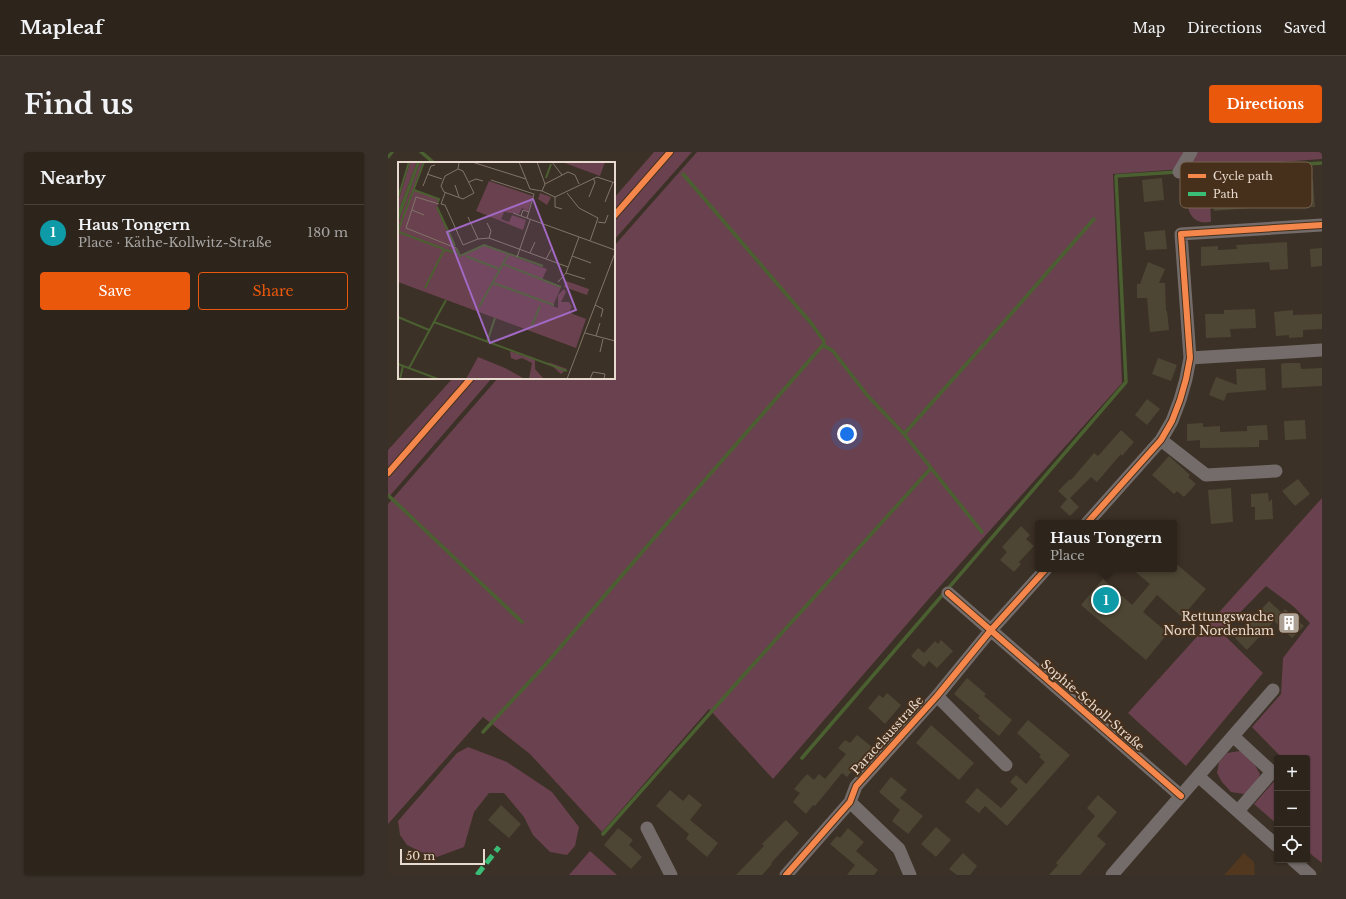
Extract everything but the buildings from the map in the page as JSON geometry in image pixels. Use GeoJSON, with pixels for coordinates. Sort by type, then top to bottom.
{"type":"FeatureCollection","features":[{"type":"Feature","properties":{"kind":"street"},"geometry":{"type":"LineString","coordinates":[[1185,162],[1191,152]]}},
{"type":"Feature","properties":{"kind":"street"},"geometry":{"type":"LineString","coordinates":[[1090,520],[1161,440],[1172,421],[1180,400],[1190,358],[1181,234],[1322,225]]}},
{"type":"Feature","properties":{"kind":"street"},"geometry":{"type":"LineString","coordinates":[[1190,358],[1322,350]]}},
{"type":"Feature","properties":{"kind":"street"},"geometry":{"type":"LineString","coordinates":[[1161,440],[1206,475],[1276,471]]}},
{"type":"Feature","properties":{"kind":"street","name":"Paracelsusstraße"},"geometry":{"type":"LineString","coordinates":[[786,875],[850,802],[856,786],[937,696],[991,630],[1043,572]]}},
{"type":"Feature","properties":{"kind":"street","name":"Sophie-Scholl-Straße"},"geometry":{"type":"LineString","coordinates":[[948,592],[1181,796]]}},
{"type":"Feature","properties":{"kind":"street"},"geometry":{"type":"LineString","coordinates":[[1112,875],[1273,690]]}},
{"type":"Feature","properties":{"kind":"street"},"geometry":{"type":"LineString","coordinates":[[937,696],[1006,765]]}},
{"type":"Feature","properties":{"kind":"street"},"geometry":{"type":"LineString","coordinates":[[1233,736],[1272,772],[1238,811]]}},
{"type":"Feature","properties":{"kind":"street"},"geometry":{"type":"LineString","coordinates":[[1198,776],[1274,843]]}},
{"type":"Feature","properties":{"kind":"street"},"geometry":{"type":"LineString","coordinates":[[850,802],[900,849],[910,875]]}},
{"type":"Feature","properties":{"kind":"street"},"geometry":{"type":"LineString","coordinates":[[647,828],[671,875]]}},
{"type":"Feature","properties":{"kind":"street"},"geometry":{"type":"LineString","coordinates":[[1296,863],[1310,875]]}},
{"type":"Feature","properties":{"kind":"shaded area"},"geometry":{"type":"Polygon","coordinates":[[[654,152],[692,152],[615,239],[615,197],[654,152]]]}},
{"type":"Feature","properties":{"kind":"shaded area"},"geometry":{"type":"Polygon","coordinates":[[[697,152],[1322,152],[1322,159],[1280,162],[1180,162],[1180,169],[1113,174],[1122,383],[933,594],[773,779],[709,709],[602,832],[530,754],[483,717],[388,824],[388,504],[497,379],[615,379],[615,245],[697,152]]]}},
{"type":"Feature","properties":{"kind":"shaded area"},"geometry":{"type":"Polygon","coordinates":[[[1210,208],[1211,222],[1202,222],[1195,219],[1191,215],[1189,209],[1210,208]]]}},
{"type":"Feature","properties":{"kind":"shaded area"},"geometry":{"type":"Polygon","coordinates":[[[452,379],[491,379],[388,498],[388,450],[452,379]]]}},
{"type":"Feature","properties":{"kind":"shaded area"},"geometry":{"type":"Polygon","coordinates":[[[1322,498],[1322,863],[1310,853],[1310,755],[1279,755],[1252,727],[1281,694],[1283,658],[1310,623],[1293,606],[1266,586],[1221,632],[1263,673],[1186,766],[1128,713],[1322,498]]]}},
{"type":"Feature","properties":{"kind":"shaded area"},"geometry":{"type":"Polygon","coordinates":[[[468,747],[507,762],[552,792],[579,827],[575,846],[567,855],[550,852],[533,835],[524,817],[504,793],[489,793],[474,812],[464,847],[437,857],[421,852],[407,845],[400,835],[398,821],[457,753],[468,747]]]}},
{"type":"Feature","properties":{"kind":"shaded area"},"geometry":{"type":"Polygon","coordinates":[[[1240,751],[1252,760],[1260,774],[1256,787],[1244,794],[1231,792],[1222,782],[1217,773],[1219,762],[1227,753],[1240,751]]]}},
{"type":"Feature","properties":{"kind":"shaded area"},"geometry":{"type":"Polygon","coordinates":[[[1274,781],[1274,821],[1254,804],[1274,781]]]}},
{"type":"Feature","properties":{"kind":"shaded area"},"geometry":{"type":"Polygon","coordinates":[[[590,851],[617,875],[569,875],[590,851]]]}},
{"type":"Feature","properties":{"kind":"shaded area"},"geometry":{"type":"Polygon","coordinates":[[[1244,853],[1254,862],[1255,875],[1224,875],[1244,853]]]}},
{"type":"Feature","properties":{"kind":"waterway"},"geometry":{"type":"LineString","coordinates":[[388,157],[392,152]]}},
{"type":"Feature","properties":{"kind":"waterway"},"geometry":{"type":"LineString","coordinates":[[421,152],[433,162]]}},
{"type":"Feature","properties":{"kind":"waterway"},"geometry":{"type":"LineString","coordinates":[[1312,164],[1322,163]]}},
{"type":"Feature","properties":{"kind":"waterway"},"geometry":{"type":"LineString","coordinates":[[802,758],[1126,382],[1116,176],[1177,172]]}},
{"type":"Feature","properties":{"kind":"waterway"},"geometry":{"type":"LineString","coordinates":[[483,732],[546,664],[823,345],[824,341],[811,323],[683,174]]}},
{"type":"Feature","properties":{"kind":"waterway"},"geometry":{"type":"LineString","coordinates":[[904,434],[1094,219]]}},
{"type":"Feature","properties":{"kind":"waterway"},"geometry":{"type":"LineString","coordinates":[[823,345],[833,351],[867,395],[904,434],[982,532]]}},
{"type":"Feature","properties":{"kind":"waterway"},"geometry":{"type":"LineString","coordinates":[[603,834],[931,468]]}},
{"type":"Feature","properties":{"kind":"waterway"},"geometry":{"type":"LineString","coordinates":[[388,495],[522,622]]}},
{"type":"Feature","properties":{"kind":"marked path"},"geometry":{"type":"LineString","coordinates":[[477,875],[499,847]]}},
{"type":"Feature","properties":{"kind":"cycle path"},"geometry":{"type":"LineString","coordinates":[[615,215],[670,152]]}},
{"type":"Feature","properties":{"kind":"cycle path"},"geometry":{"type":"LineString","coordinates":[[1090,520],[1161,440],[1172,421],[1180,400],[1190,358],[1181,234],[1322,225]]}},
{"type":"Feature","properties":{"kind":"cycle path"},"geometry":{"type":"LineString","coordinates":[[388,473],[470,379]]}},
{"type":"Feature","properties":{"kind":"cycle path"},"geometry":{"type":"LineString","coordinates":[[786,875],[850,802],[856,786],[937,696],[991,630],[1043,572]]}},
{"type":"Feature","properties":{"kind":"cycle path"},"geometry":{"type":"LineString","coordinates":[[948,593],[1181,796]]}},
{"type":"Feature","properties":{"kind":"place","name":"Haus Tongern"},"geometry":{"type":"Point","coordinates":[1106,600]}},
{"type":"Feature","properties":{"kind":"place","name":"Rettungswache Nord Nordenham"},"geometry":{"type":"Point","coordinates":[1289,623]}}]}
